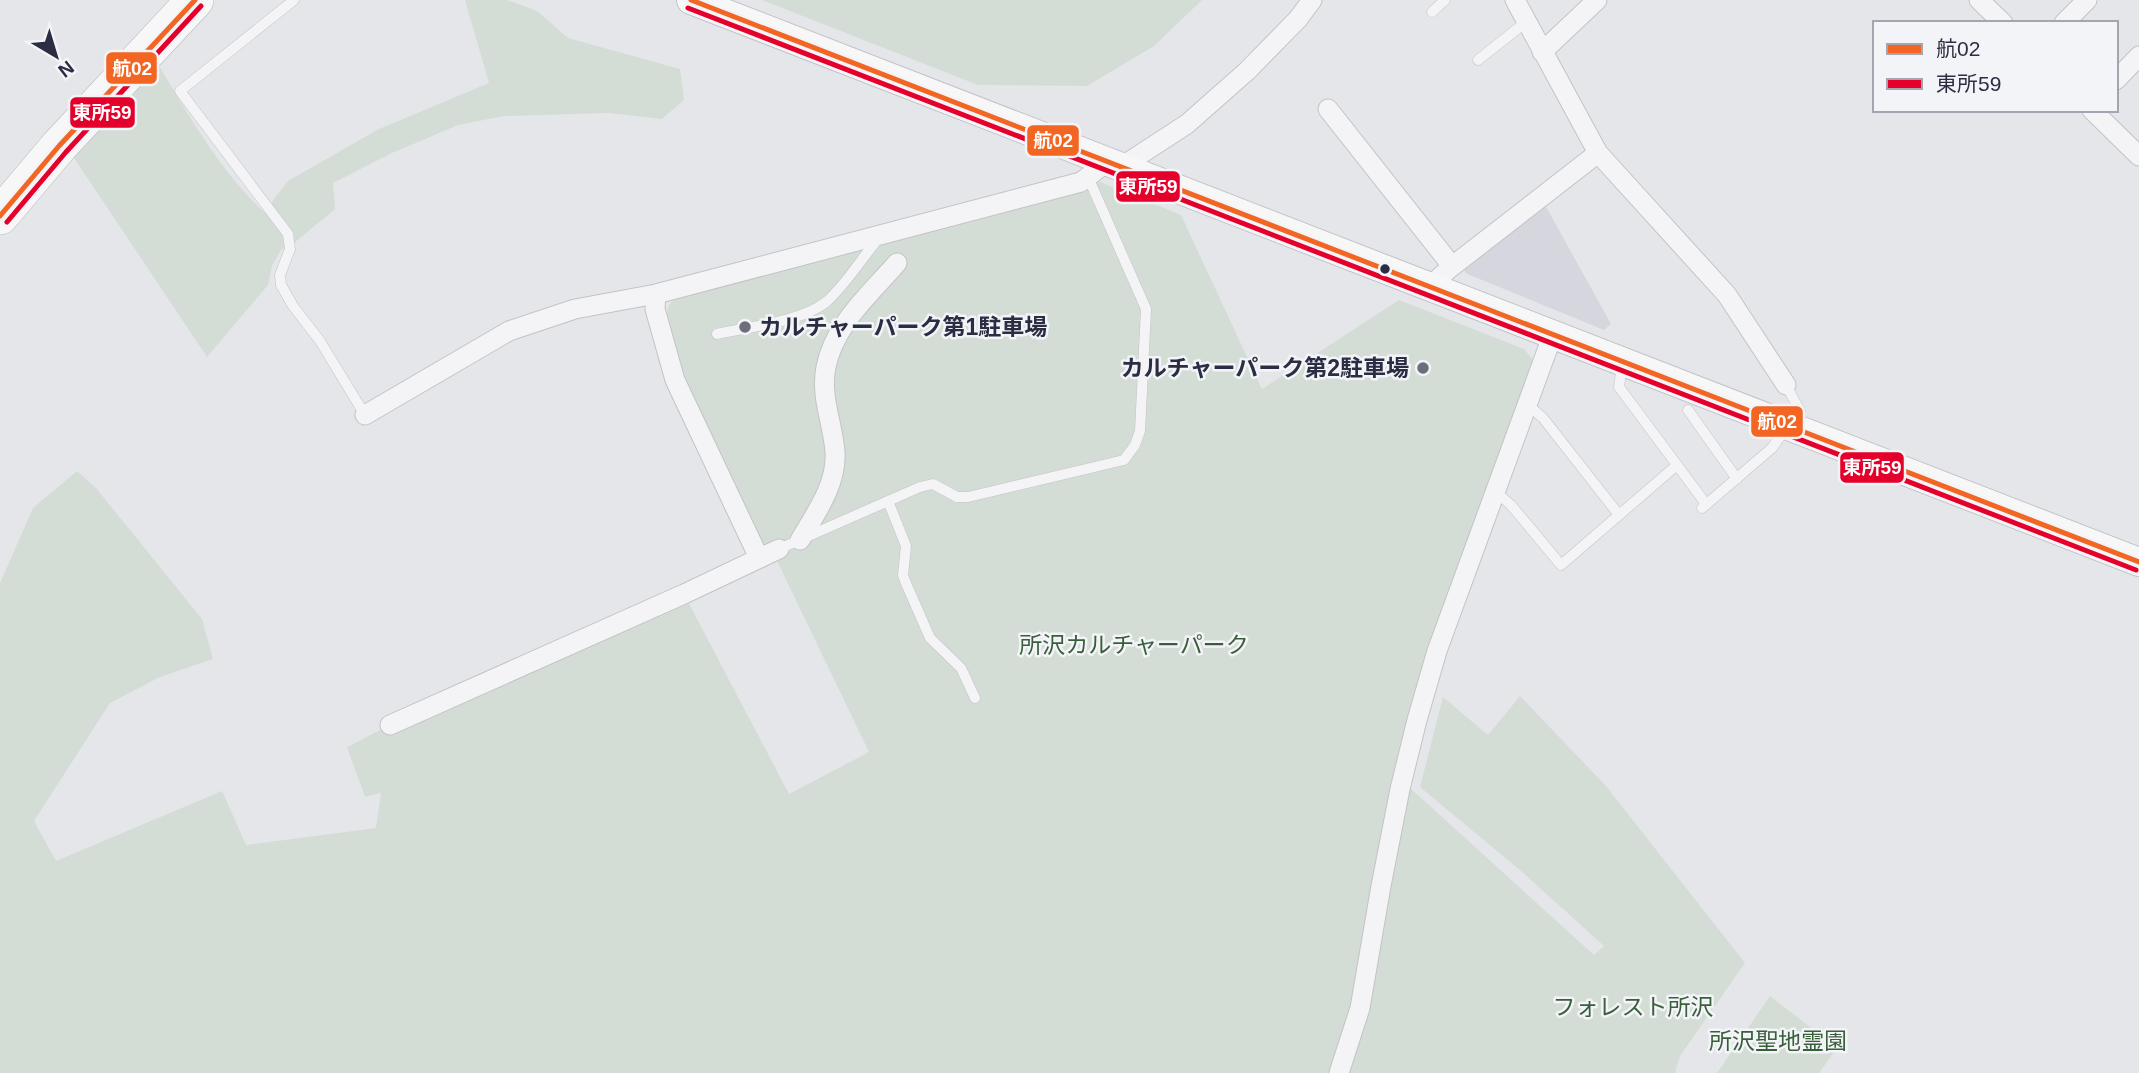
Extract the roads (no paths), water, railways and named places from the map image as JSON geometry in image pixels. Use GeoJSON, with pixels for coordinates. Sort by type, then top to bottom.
{"type":"FeatureCollection","features":[{"type":"Feature","properties":{"kind":"highway"},"geometry":{"type":"LineString","coordinates":[[0,181],[72,97],[162,0]]}},
{"type":"Feature","properties":{"kind":"highway"},"geometry":{"type":"LineString","coordinates":[[0,216],[59,146],[195,0]]}},
{"type":"Feature","properties":{"kind":"street"},"geometry":{"type":"LineString","coordinates":[[691,0],[1106,169],[1430,286],[1623,361],[1793,419],[2139,562]]}},
{"type":"Feature","properties":{"kind":"street"},"geometry":{"type":"LineString","coordinates":[[365,415],[509,331],[575,309],[656,294],[1082,182],[1187,124],[1247,71],[1298,19],[1312,0]]}},
{"type":"Feature","properties":{"kind":"street"},"geometry":{"type":"LineString","coordinates":[[1515,0],[1598,153],[1727,295],[1786,385]]}},
{"type":"Feature","properties":{"kind":"street"},"geometry":{"type":"LineString","coordinates":[[1542,52],[1597,0]]}},
{"type":"Feature","properties":{"kind":"street"},"geometry":{"type":"LineString","coordinates":[[1979,0],[2001,21]]}},
{"type":"Feature","properties":{"kind":"street"},"geometry":{"type":"LineString","coordinates":[[2066,21],[2087,0]]}},
{"type":"Feature","properties":{"kind":"street"},"geometry":{"type":"LineString","coordinates":[[2118,78],[2139,56]]}},
{"type":"Feature","properties":{"kind":"street"},"geometry":{"type":"LineString","coordinates":[[1328,109],[1452,267]]}},
{"type":"Feature","properties":{"kind":"street"},"geometry":{"type":"LineString","coordinates":[[2094,112],[2139,156]]}},
{"type":"Feature","properties":{"kind":"street"},"geometry":{"type":"LineString","coordinates":[[1430,286],[1598,153]]}},
{"type":"Feature","properties":{"kind":"street"},"geometry":{"type":"LineString","coordinates":[[800,540],[827,493],[833,472],[834,442],[824,391],[825,369],[832,347],[843,326],[897,263]]}},
{"type":"Feature","properties":{"kind":"street"},"geometry":{"type":"LineString","coordinates":[[656,294],[655,309],[675,380],[759,558]]}},
{"type":"Feature","properties":{"kind":"street"},"geometry":{"type":"LineString","coordinates":[[1339,1073],[1360,1007],[1400,789],[1417,720],[1437,651],[1553,334]]}},
{"type":"Feature","properties":{"kind":"street"},"geometry":{"type":"LineString","coordinates":[[390,724],[779,549]]}},
{"type":"Feature","properties":{"kind":"lane"},"geometry":{"type":"LineString","coordinates":[[294,0],[180,90],[288,234],[290,249],[280,275],[281,285],[293,306],[320,341],[365,415]]}},
{"type":"Feature","properties":{"kind":"lane"},"geometry":{"type":"LineString","coordinates":[[1432,12],[1444,0]]}},
{"type":"Feature","properties":{"kind":"lane"},"geometry":{"type":"LineString","coordinates":[[1478,60],[1526,22]]}},
{"type":"Feature","properties":{"kind":"lane"},"geometry":{"type":"LineString","coordinates":[[779,549],[920,487],[933,484],[957,497],[968,497],[1124,460],[1135,445],[1140,431],[1146,309],[1106,169]]}},
{"type":"Feature","properties":{"kind":"lane"},"geometry":{"type":"LineString","coordinates":[[717,334],[779,321],[823,304],[880,236]]}},
{"type":"Feature","properties":{"kind":"lane"},"geometry":{"type":"LineString","coordinates":[[1623,361],[1619,387],[1704,506],[1772,448],[1793,419],[1786,385]]}},
{"type":"Feature","properties":{"kind":"lane"},"geometry":{"type":"LineString","coordinates":[[1528,405],[1543,418],[1619,515]]}},
{"type":"Feature","properties":{"kind":"lane"},"geometry":{"type":"LineString","coordinates":[[1688,410],[1737,479]]}},
{"type":"Feature","properties":{"kind":"lane"},"geometry":{"type":"LineString","coordinates":[[1497,493],[1511,505],[1561,565],[1676,465]]}},
{"type":"Feature","properties":{"kind":"lane"},"geometry":{"type":"LineString","coordinates":[[888,501],[906,546],[903,575],[905,582],[930,638],[961,668],[975,698]]}},
{"type":"Feature","properties":{"kind":"place","name":"カルチャーパーク第1駐車場"},"geometry":{"type":"Point","coordinates":[745,327]}},
{"type":"Feature","properties":{"kind":"place","name":"カルチャーパーク第2駐車場"},"geometry":{"type":"Point","coordinates":[1423,368]}},
{"type":"Feature","properties":{"kind":"park label","name":"所沢カルチャーパーク"},"geometry":{"type":"Point","coordinates":[1134,645]}},
{"type":"Feature","properties":{"kind":"park label","name":"フォレスト所沢"},"geometry":{"type":"Point","coordinates":[1633,1007]}},
{"type":"Feature","properties":{"kind":"park label","name":"所沢聖地霊園"},"geometry":{"type":"Point","coordinates":[1778,1041]}}]}
